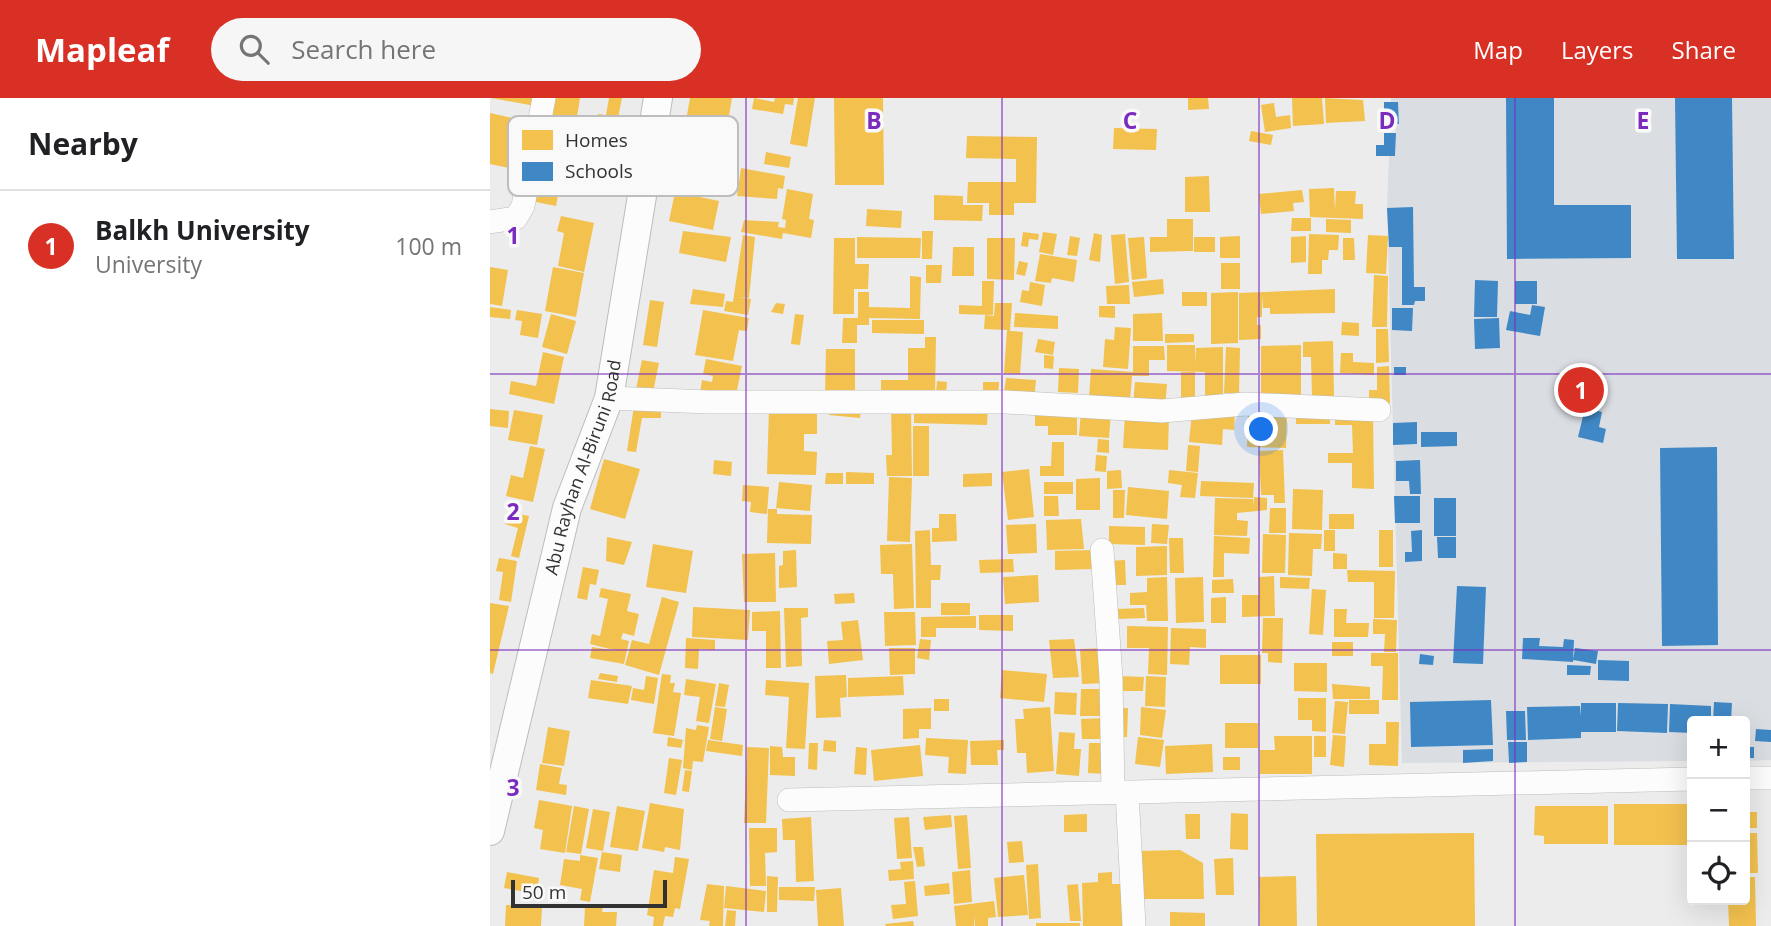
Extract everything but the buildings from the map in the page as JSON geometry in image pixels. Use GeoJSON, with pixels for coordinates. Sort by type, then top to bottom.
{"type":"FeatureCollection","features":[{"type":"Feature","properties":{"kind":"street"},"geometry":{"type":"LineString","coordinates":[[540,116],[544,98]]}},
{"type":"Feature","properties":{"kind":"street","name":"Abu Rayhan Al-Biruni Road"},"geometry":{"type":"LineString","coordinates":[[655,116],[658,98]]}},
{"type":"Feature","properties":{"kind":"street"},"geometry":{"type":"LineString","coordinates":[[490,222],[516,218],[525,196]]}},
{"type":"Feature","properties":{"kind":"street","name":"Abu Rayhan Al-Biruni Road"},"geometry":{"type":"LineString","coordinates":[[491,825],[567,508],[609,398],[642,196]]}},
{"type":"Feature","properties":{"kind":"street"},"geometry":{"type":"LineString","coordinates":[[609,398],[709,402],[1006,402],[1162,411],[1245,404],[1379,410]]}},
{"type":"Feature","properties":{"kind":"street"},"geometry":{"type":"LineString","coordinates":[[1102,550],[1120,792],[1134,926]]}},
{"type":"Feature","properties":{"kind":"street"},"geometry":{"type":"LineString","coordinates":[[1750,778],[1771,778]]}},
{"type":"Feature","properties":{"kind":"street"},"geometry":{"type":"LineString","coordinates":[[789,800],[1687,779]]}},
{"type":"Feature","properties":{"kind":"shaded area"},"geometry":{"type":"Polygon","coordinates":[[[1391,98],[1771,98],[1771,760],[1750,761],[1750,716],[1687,716],[1687,761],[1402,763],[1387,208],[1389,156],[1395,156],[1396,124],[1399,123],[1398,103],[1391,102],[1391,98]]]}},
{"type":"Feature","properties":{"kind":"place","name":"Balkh University"},"geometry":{"type":"Point","coordinates":[1581,390]}}]}
